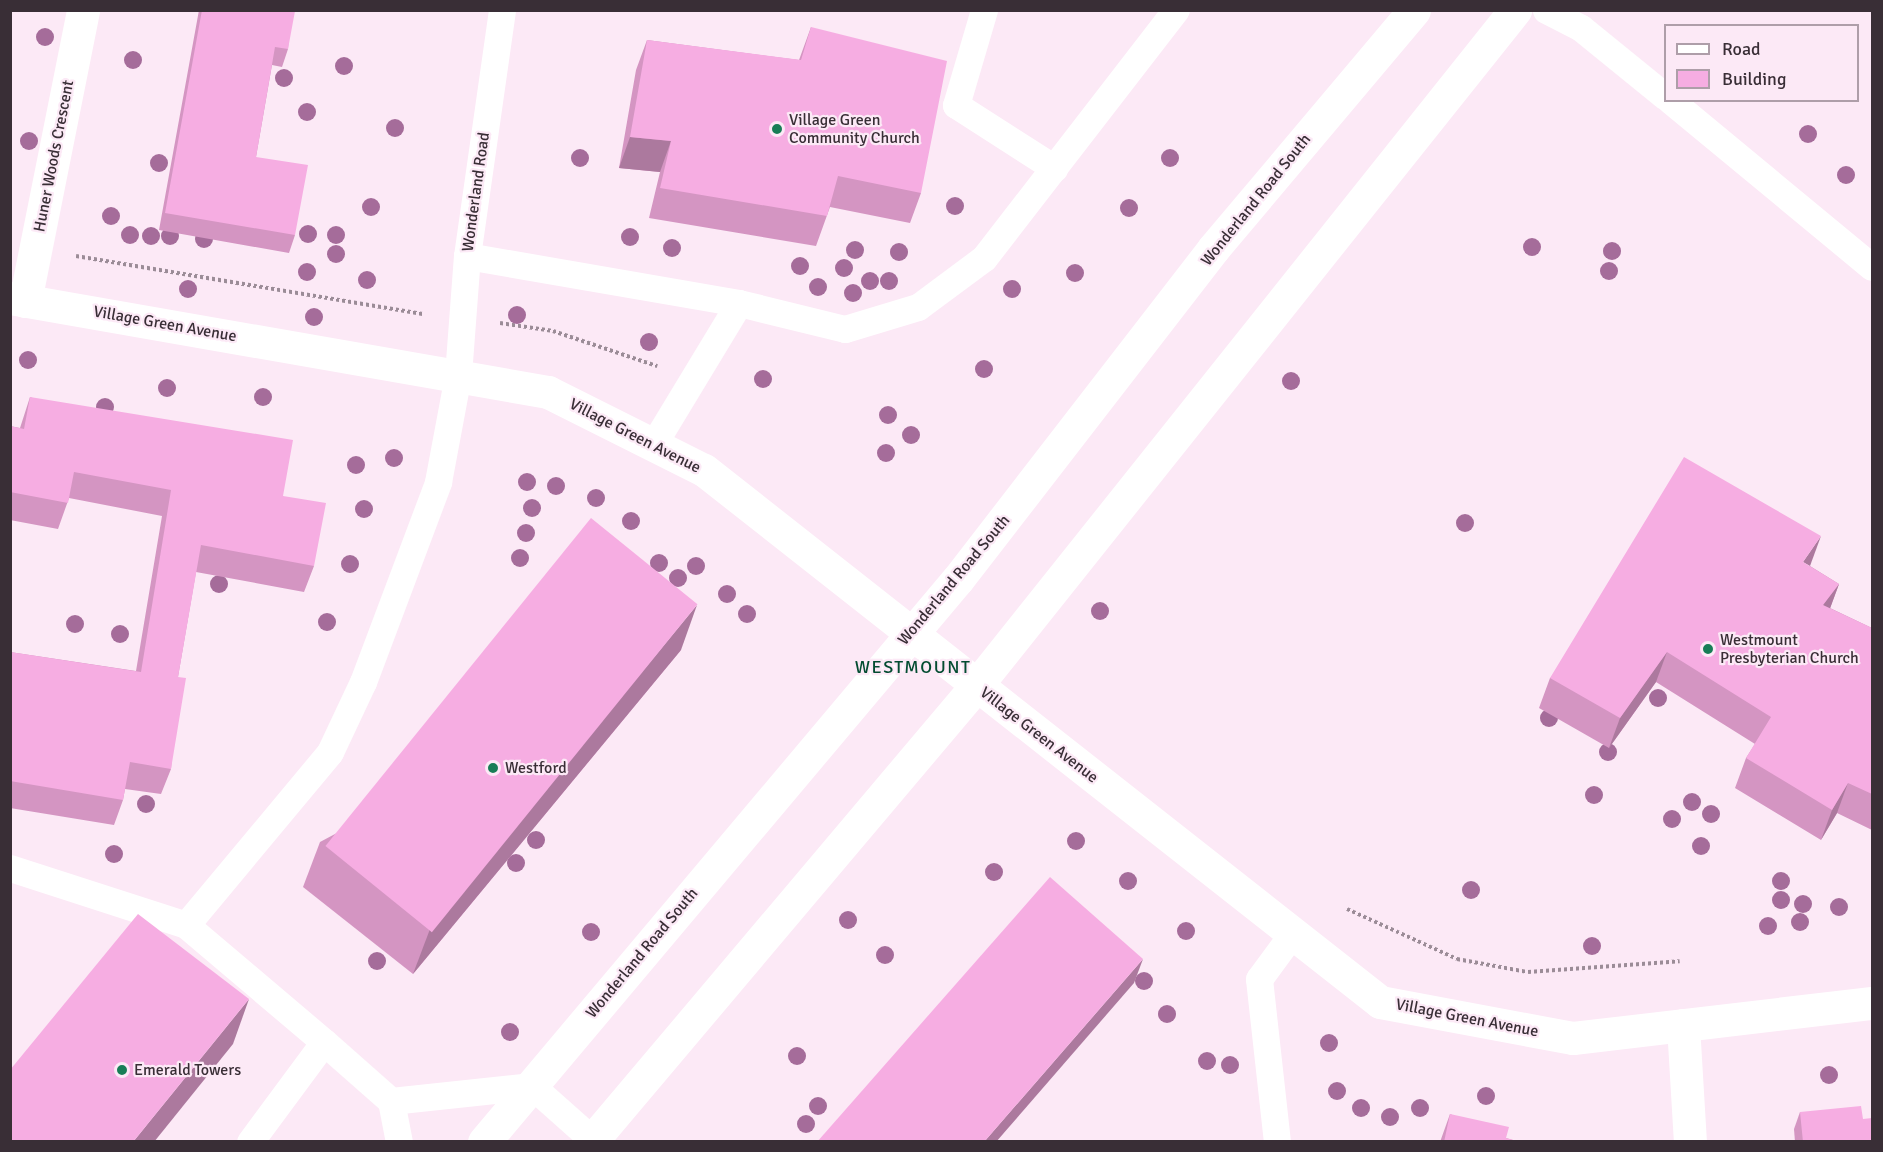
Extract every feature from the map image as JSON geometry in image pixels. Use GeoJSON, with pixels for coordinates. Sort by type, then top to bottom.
{"type":"FeatureCollection","features":[{"type":"Feature","properties":{"kind":"main road","name":"Huner Woods Crescent"},"geometry":{"type":"LineString","coordinates":[[18,299],[36,249],[83,10]]}},
{"type":"Feature","properties":{"kind":"main road","name":"Wonderland Road South"},"geometry":{"type":"LineString","coordinates":[[484,1142],[1101,399],[1213,249],[1414,10]]}},
{"type":"Feature","properties":{"kind":"main road"},"geometry":{"type":"LineString","coordinates":[[593,1141],[976,686],[1515,10]]}},
{"type":"Feature","properties":{"kind":"main road","name":"Village Green Avenue"},"geometry":{"type":"LineString","coordinates":[[18,299],[458,375],[548,393],[704,470],[1380,1002],[1573,1038],[1872,1003]]}},
{"type":"Feature","properties":{"kind":"main road"},"geometry":{"type":"LineString","coordinates":[[1683,1025],[1690,1142]]}},
{"type":"Feature","properties":{"kind":"lane","name":"Wonderland Road"},"geometry":{"type":"LineString","coordinates":[[186,925],[330,753],[363,682],[438,482],[458,375],[467,256],[502,10]]}},
{"type":"Feature","properties":{"kind":"lane"},"geometry":{"type":"LineString","coordinates":[[984,10],[956,105],[1054,168]]}},
{"type":"Feature","properties":{"kind":"lane"},"geometry":{"type":"LineString","coordinates":[[467,256],[739,303],[845,329],[918,307],[984,258],[1176,10]]}},
{"type":"Feature","properties":{"kind":"lane"},"geometry":{"type":"LineString","coordinates":[[1546,10],[1581,28],[1664,96]]}},
{"type":"Feature","properties":{"kind":"lane"},"geometry":{"type":"LineString","coordinates":[[1672,102],[1872,267]]}},
{"type":"Feature","properties":{"kind":"lane"},"geometry":{"type":"LineString","coordinates":[[653,445],[739,303]]}},
{"type":"Feature","properties":{"kind":"lane"},"geometry":{"type":"LineString","coordinates":[[10,868],[186,925],[391,1101],[399,1142]]}},
{"type":"Feature","properties":{"kind":"lane"},"geometry":{"type":"LineString","coordinates":[[1277,1142],[1259,979],[1292,934]]}},
{"type":"Feature","properties":{"kind":"lane"},"geometry":{"type":"LineString","coordinates":[[250,1142],[324,1042]]}},
{"type":"Feature","properties":{"kind":"lane"},"geometry":{"type":"LineString","coordinates":[[391,1101],[532,1086],[593,1141]]}},
{"type":"Feature","properties":{"kind":"path"},"geometry":{"type":"LineString","coordinates":[[36,249],[462,319],[554,331],[659,367]]}},
{"type":"Feature","properties":{"kind":"path"},"geometry":{"type":"LineString","coordinates":[[1347,909],[1457,960],[1528,972],[1680,961]]}},
{"type":"Feature","properties":{"kind":"building"},"geometry":{"type":"Polygon","coordinates":[[[202,10],[295,11],[288,49],[275,47],[256,157],[308,165],[295,235],[165,213],[202,10]]]}},
{"type":"Feature","properties":{"kind":"building","name":"Village Green Community Church"},"geometry":{"type":"Polygon","coordinates":[[[811,27],[947,61],[921,193],[838,176],[827,216],[660,188],[671,141],[630,137],[647,40],[801,60],[811,27]]]}},
{"type":"Feature","properties":{"kind":"building"},"geometry":{"type":"Polygon","coordinates":[[[30,397],[293,440],[283,496],[326,503],[314,566],[201,545],[178,677],[186,678],[171,769],[130,762],[123,800],[10,781],[10,652],[141,672],[171,490],[74,472],[68,503],[10,492],[10,426],[24,429],[30,397]]]}},
{"type":"Feature","properties":{"kind":"building","name":"Westmount Presbyterian Church"},"geometry":{"type":"Polygon","coordinates":[[[1684,457],[1821,536],[1803,562],[1839,584],[1823,605],[1872,628],[1872,794],[1848,783],[1832,810],[1746,758],[1771,717],[1667,652],[1620,718],[1550,678],[1684,457]]]}},
{"type":"Feature","properties":{"kind":"building","name":"Westford"},"geometry":{"type":"Polygon","coordinates":[[[591,518],[697,604],[432,932],[325,846],[591,518]]]}},
{"type":"Feature","properties":{"kind":"building"},"geometry":{"type":"Polygon","coordinates":[[[1050,877],[1143,959],[984,1142],[817,1142],[1050,877]]]}},
{"type":"Feature","properties":{"kind":"building","name":"Emerald Towers"},"geometry":{"type":"Polygon","coordinates":[[[138,914],[249,999],[133,1142],[10,1142],[10,1070],[138,914]]]}},
{"type":"Feature","properties":{"kind":"building"},"geometry":{"type":"Polygon","coordinates":[[[1861,1106],[1863,1119],[1872,1118],[1872,1142],[1803,1142],[1800,1112],[1861,1106]]]}},
{"type":"Feature","properties":{"kind":"building"},"geometry":{"type":"Polygon","coordinates":[[[1450,1114],[1509,1127],[1506,1138],[1520,1142],[1444,1142],[1450,1114]]]}},
{"type":"Feature","properties":{"kind":"place","name":"Village Green Community Church"},"geometry":{"type":"Point","coordinates":[777,129]}},
{"type":"Feature","properties":{"kind":"place","name":"Westmount Presbyterian Church"},"geometry":{"type":"Point","coordinates":[1708,649]}},
{"type":"Feature","properties":{"kind":"place","name":"Westford"},"geometry":{"type":"Point","coordinates":[493,768]}},
{"type":"Feature","properties":{"kind":"place","name":"Emerald Towers"},"geometry":{"type":"Point","coordinates":[122,1070]}},
{"type":"Feature","properties":{"kind":"district","name":"WESTMOUNT"},"geometry":{"type":"Point","coordinates":[913,667]}}]}
